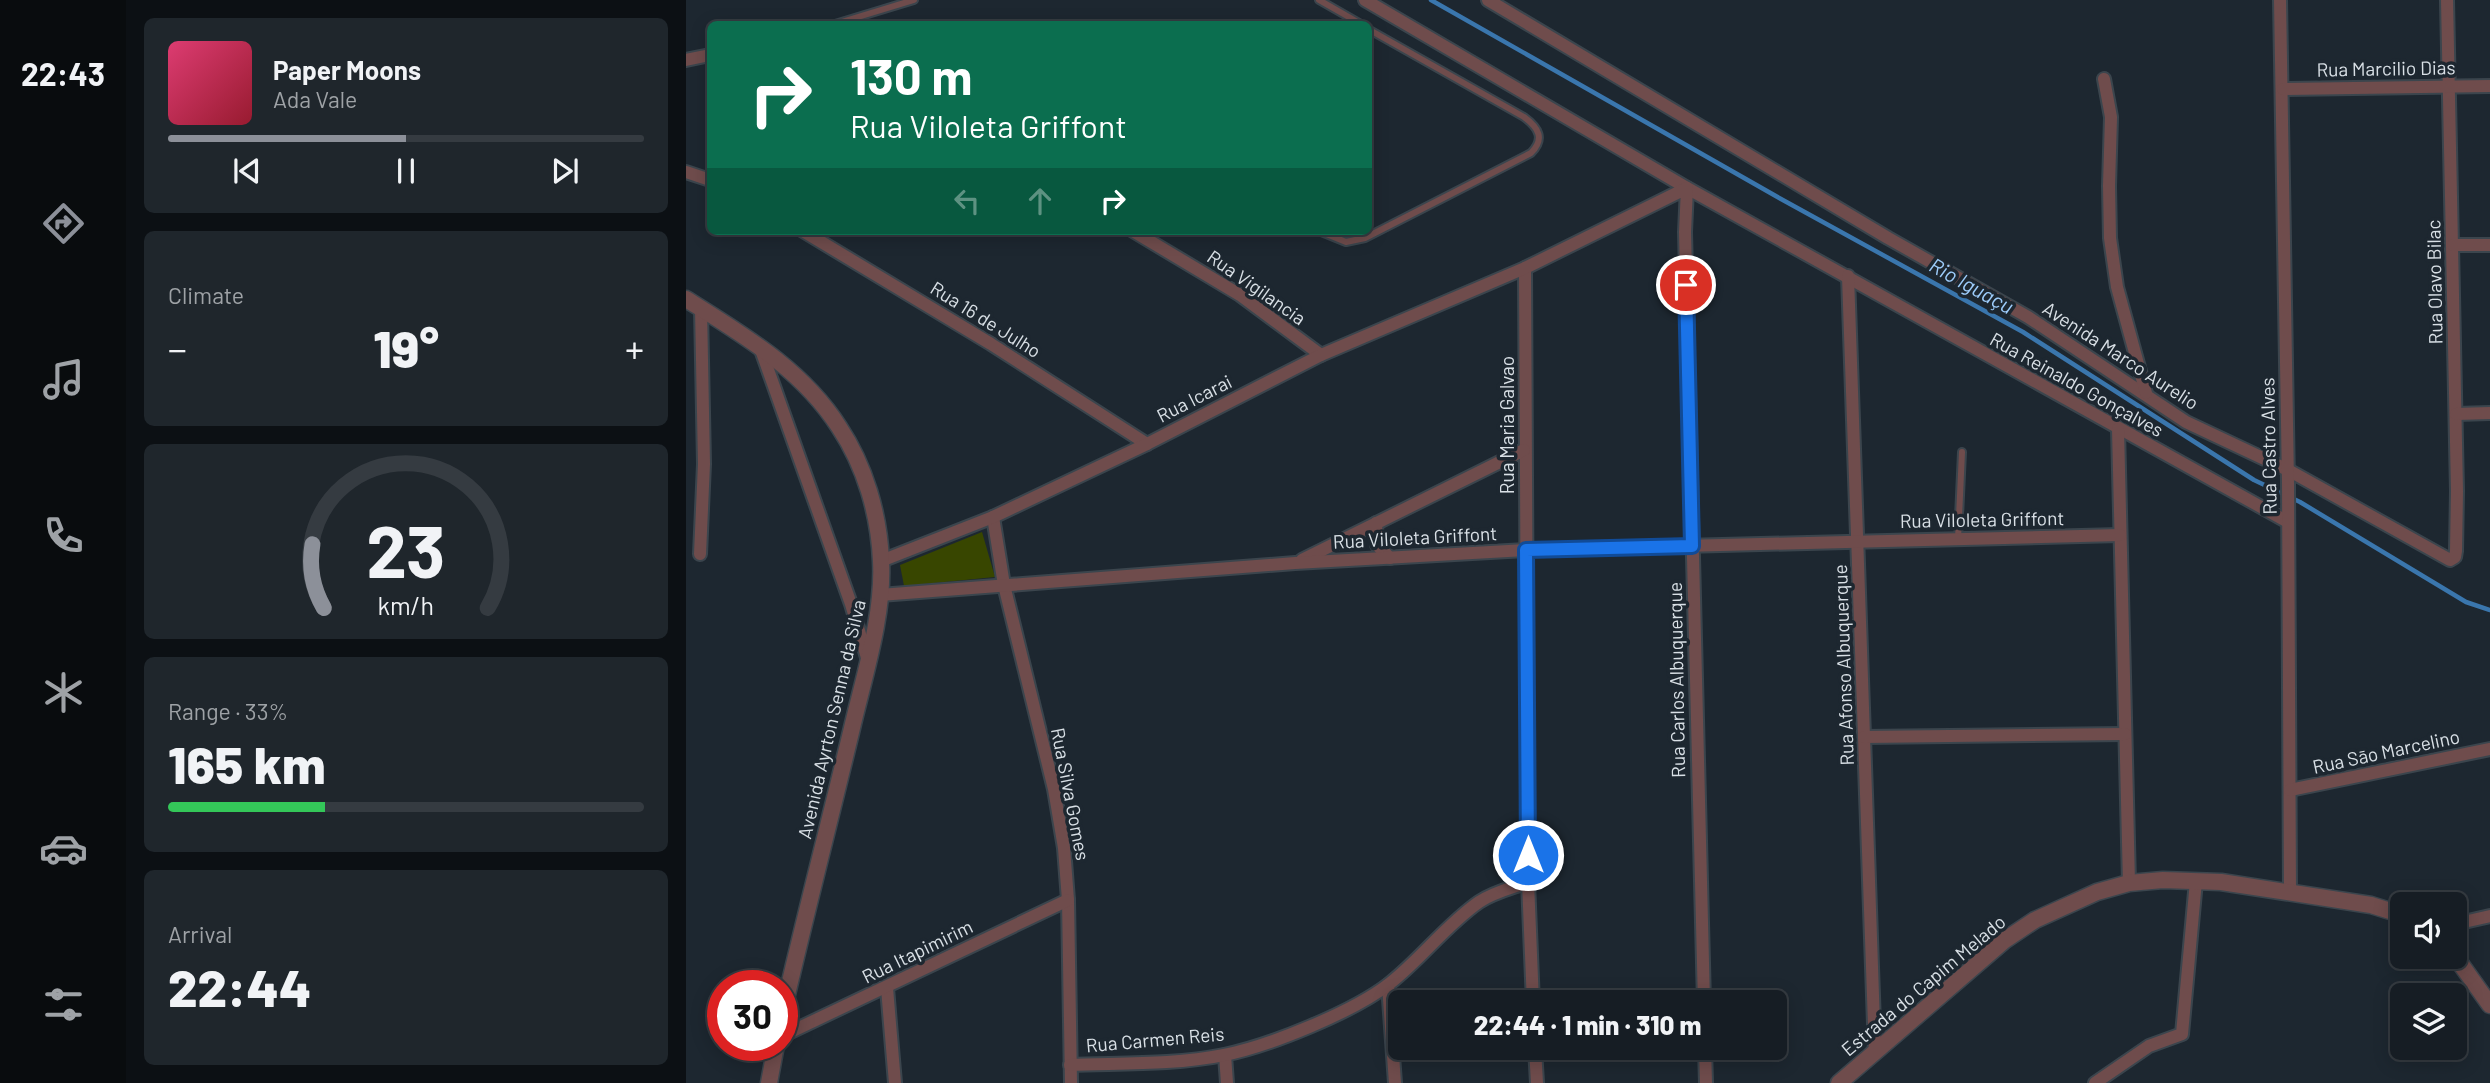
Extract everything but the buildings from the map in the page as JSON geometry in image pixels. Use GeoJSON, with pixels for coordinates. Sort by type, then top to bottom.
{"type":"FeatureCollection","features":[{"type":"Feature","properties":{"kind":"street","name":"Rua Reinaldo Gonçalves"},"geometry":{"type":"LineString","coordinates":[[1365,0],[1687,188],[2118,429],[2288,518]]}},
{"type":"Feature","properties":{"kind":"street","name":"Avenida Marco Aurelio"},"geometry":{"type":"LineString","coordinates":[[1488,0],[1888,238],[2028,317],[2186,422],[2450,560]]}},
{"type":"Feature","properties":{"kind":"street","name":"Rua Castro Alves"},"geometry":{"type":"LineString","coordinates":[[2280,0],[2288,476],[2290,891]]}},
{"type":"Feature","properties":{"kind":"street","name":"Rua Olavo Bilac"},"geometry":{"type":"LineString","coordinates":[[2447,0],[2456,414],[2456,551],[2455,557],[2450,560]]}},
{"type":"Feature","properties":{"kind":"street"},"geometry":{"type":"LineString","coordinates":[[686,60],[707,56]]}},
{"type":"Feature","properties":{"kind":"street"},"geometry":{"type":"LineString","coordinates":[[2104,79],[2111,117],[2110,238],[2117,287],[2146,393]]}},
{"type":"Feature","properties":{"kind":"street","name":"Rua Marcilio Dias"},"geometry":{"type":"LineString","coordinates":[[2283,89],[2490,86]]}},
{"type":"Feature","properties":{"kind":"street"},"geometry":{"type":"LineString","coordinates":[[686,172],[707,179]]}},
{"type":"Feature","properties":{"kind":"street","name":"Rua Icarai"},"geometry":{"type":"LineString","coordinates":[[881,561],[993,517],[1147,444],[1321,355],[1525,268],[1687,188]]}},
{"type":"Feature","properties":{"kind":"street","name":"Rua Carlos Albuquerque"},"geometry":{"type":"LineString","coordinates":[[1687,188],[1685,232],[1704,990]]}},
{"type":"Feature","properties":{"kind":"street","name":"Rua 16 de Julho"},"geometry":{"type":"LineString","coordinates":[[810,235],[991,344],[1147,444]]}},
{"type":"Feature","properties":{"kind":"street","name":"Rua Vigilancia"},"geometry":{"type":"LineString","coordinates":[[1140,235],[1240,295],[1321,355]]}},
{"type":"Feature","properties":{"kind":"street"},"geometry":{"type":"LineString","coordinates":[[2453,245],[2490,245]]}},
{"type":"Feature","properties":{"kind":"street","name":"Rua Maria Galvao"},"geometry":{"type":"LineString","coordinates":[[1525,268],[1528,882],[1532,990]]}},
{"type":"Feature","properties":{"kind":"street","name":"Rua Afonso Albuquerque"},"geometry":{"type":"LineString","coordinates":[[1848,276],[1875,1052]]}},
{"type":"Feature","properties":{"kind":"street","name":"Avenida Ayrton Senna da Silva"},"geometry":{"type":"LineString","coordinates":[[686,299],[759,345],[815,394],[839,426],[859,462],[872,502],[881,561],[880,595],[868,661],[793,970]]}},
{"type":"Feature","properties":{"kind":"street"},"geometry":{"type":"LineString","coordinates":[[700,554],[704,464],[701,308]]}},
{"type":"Feature","properties":{"kind":"street"},"geometry":{"type":"LineString","coordinates":[[759,345],[851,604],[868,661]]}},
{"type":"Feature","properties":{"kind":"street"},"geometry":{"type":"LineString","coordinates":[[2456,414],[2490,413]]}},
{"type":"Feature","properties":{"kind":"street"},"geometry":{"type":"LineString","coordinates":[[2118,429],[2129,883]]}},
{"type":"Feature","properties":{"kind":"street"},"geometry":{"type":"LineString","coordinates":[[1295,563],[1524,450]]}},
{"type":"Feature","properties":{"kind":"street","name":"Rua Silva Gomes"},"geometry":{"type":"LineString","coordinates":[[993,517],[1004,585],[1054,789],[1064,848],[1068,900],[1071,1083]]}},
{"type":"Feature","properties":{"kind":"street"},"geometry":{"type":"LineString","coordinates":[[1376,523],[1377,545],[1391,558]]}},
{"type":"Feature","properties":{"kind":"street","name":"Rua Viloleta Griffont"},"geometry":{"type":"LineString","coordinates":[[880,595],[1295,563],[1526,550],[2120,535]]}},
{"type":"Feature","properties":{"kind":"street"},"geometry":{"type":"LineString","coordinates":[[1864,737],[2125,734]]}},
{"type":"Feature","properties":{"kind":"street","name":"Rua Sāo Marcelino"},"geometry":{"type":"LineString","coordinates":[[2290,790],[2490,749]]}},
{"type":"Feature","properties":{"kind":"street"},"geometry":{"type":"LineString","coordinates":[[2095,1083],[2150,1046],[2182,1034],[2196,881]]}},
{"type":"Feature","properties":{"kind":"street","name":"Estrada do Capim Melado"},"geometry":{"type":"LineString","coordinates":[[1839,1083],[2005,940],[2035,920],[2096,892],[2129,883],[2196,881],[2290,891],[2371,905],[2390,911]]}},
{"type":"Feature","properties":{"kind":"street","name":"Rua Carmen Reis"},"geometry":{"type":"LineString","coordinates":[[1070,1065],[1225,1055],[1288,1035],[1339,1013],[1388,985],[1479,902],[1528,882]]}},
{"type":"Feature","properties":{"kind":"street","name":"Rua Itapimirim"},"geometry":{"type":"LineString","coordinates":[[798,1029],[1068,900]]}},
{"type":"Feature","properties":{"kind":"street"},"geometry":{"type":"LineString","coordinates":[[2467,921],[2490,916]]}},
{"type":"Feature","properties":{"kind":"street"},"geometry":{"type":"LineString","coordinates":[[2464,969],[2490,1005]]}},
{"type":"Feature","properties":{"kind":"street"},"geometry":{"type":"LineString","coordinates":[[1388,985],[1395,1083]]}},
{"type":"Feature","properties":{"kind":"street"},"geometry":{"type":"LineString","coordinates":[[887,988],[895,1083]]}},
{"type":"Feature","properties":{"kind":"street"},"geometry":{"type":"LineString","coordinates":[[1225,1055],[1227,1083]]}},
{"type":"Feature","properties":{"kind":"street"},"geometry":{"type":"LineString","coordinates":[[1535,1060],[1536,1083]]}},
{"type":"Feature","properties":{"kind":"street"},"geometry":{"type":"LineString","coordinates":[[1705,1060],[1706,1083]]}},
{"type":"Feature","properties":{"kind":"street"},"geometry":{"type":"LineString","coordinates":[[769,1083],[773,1061]]}},
{"type":"Feature","properties":{"kind":"lane"},"geometry":{"type":"LineString","coordinates":[[845,21],[914,0]]}},
{"type":"Feature","properties":{"kind":"lane"},"geometry":{"type":"LineString","coordinates":[[1319,0],[1356,21]]}},
{"type":"Feature","properties":{"kind":"lane"},"geometry":{"type":"LineString","coordinates":[[1372,31],[1524,117],[1539,131],[1540,139],[1538,147],[1531,153],[1372,234]]}},
{"type":"Feature","properties":{"kind":"lane"},"geometry":{"type":"LineString","coordinates":[[1329,235],[1346,242],[1371,235]]}},
{"type":"Feature","properties":{"kind":"lane"},"geometry":{"type":"LineString","coordinates":[[1958,538],[1962,452]]}},
{"type":"Feature","properties":{"kind":"green space"},"geometry":{"type":"Polygon","coordinates":[[[982,532],[995,577],[904,586],[900,565],[982,532]]]}},
{"type":"Feature","properties":{"kind":"waterway","name":"Rio Iguaçu"},"geometry":{"type":"LineString","coordinates":[[1431,0],[1781,199],[2023,332],[2254,480],[2300,502],[2466,602],[2490,610]]}},
{"type":"Feature","properties":{"kind":"route"},"geometry":{"type":"LineString","coordinates":[[1528,855],[1526,550],[1692,546],[1686,285]]}}]}
